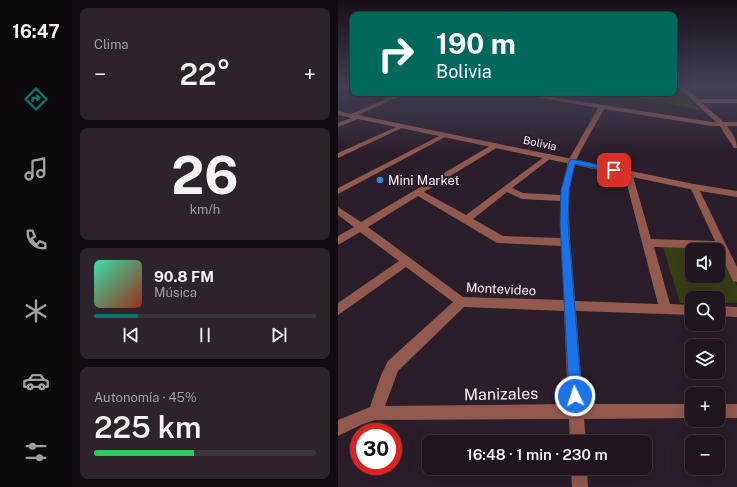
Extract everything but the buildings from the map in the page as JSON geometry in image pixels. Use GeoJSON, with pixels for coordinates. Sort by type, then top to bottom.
{"type":"FeatureCollection","features":[{"type":"Feature","properties":{"kind":"street"},"geometry":{"type":"LineString","coordinates":[[338,125],[370,109]]}},
{"type":"Feature","properties":{"kind":"street"},"geometry":{"type":"LineString","coordinates":[[578,435],[565,242],[565,198],[567,180],[572,161],[601,109]]}},
{"type":"Feature","properties":{"kind":"street"},"geometry":{"type":"LineString","coordinates":[[619,109],[712,124],[737,124]]}},
{"type":"Feature","properties":{"kind":"street"},"geometry":{"type":"LineString","coordinates":[[704,109],[721,124],[737,146]]}},
{"type":"Feature","properties":{"kind":"street","name":"Bolivia"},"geometry":{"type":"LineString","coordinates":[[338,113],[694,187],[737,194]]}},
{"type":"Feature","properties":{"kind":"street"},"geometry":{"type":"LineString","coordinates":[[338,156],[403,126]]}},
{"type":"Feature","properties":{"kind":"street"},"geometry":{"type":"LineString","coordinates":[[338,191],[445,135]]}},
{"type":"Feature","properties":{"kind":"street"},"geometry":{"type":"LineString","coordinates":[[338,240],[495,145]]}},
{"type":"Feature","properties":{"kind":"street"},"geometry":{"type":"LineString","coordinates":[[467,219],[548,156]]}},
{"type":"Feature","properties":{"kind":"street"},"geometry":{"type":"LineString","coordinates":[[628,173],[666,310]]}},
{"type":"Feature","properties":{"kind":"street"},"geometry":{"type":"LineString","coordinates":[[694,187],[720,243]]}},
{"type":"Feature","properties":{"kind":"street"},"geometry":{"type":"LineString","coordinates":[[506,189],[522,196],[565,198]]}},
{"type":"Feature","properties":{"kind":"street"},"geometry":{"type":"LineString","coordinates":[[418,192],[501,240],[565,242]]}},
{"type":"Feature","properties":{"kind":"street","name":"Montevideo"},"geometry":{"type":"LineString","coordinates":[[338,210],[461,302],[685,310]]}},
{"type":"Feature","properties":{"kind":"street"},"geometry":{"type":"LineString","coordinates":[[648,243],[685,244]]}},
{"type":"Feature","properties":{"kind":"street"},"geometry":{"type":"LineString","coordinates":[[725,253],[737,278]]}},
{"type":"Feature","properties":{"kind":"street"},"geometry":{"type":"LineString","coordinates":[[338,310],[406,261]]}},
{"type":"Feature","properties":{"kind":"street"},"geometry":{"type":"LineString","coordinates":[[375,413],[388,375],[394,366],[461,302]]}},
{"type":"Feature","properties":{"kind":"street"},"geometry":{"type":"LineString","coordinates":[[725,311],[737,312]]}},
{"type":"Feature","properties":{"kind":"street","name":"Manizales"},"geometry":{"type":"LineString","coordinates":[[338,428],[361,417],[375,413],[685,411]]}},
{"type":"Feature","properties":{"kind":"street"},"geometry":{"type":"LineString","coordinates":[[725,411],[737,411]]}},
{"type":"Feature","properties":{"kind":"street"},"geometry":{"type":"LineString","coordinates":[[579,475],[580,487]]}},
{"type":"Feature","properties":{"kind":"green space"},"geometry":{"type":"Polygon","coordinates":[[[663,247],[685,248],[685,283],[725,283],[725,260],[737,286],[737,303],[725,303],[725,291],[685,291],[685,303],[680,303],[663,247]]]}},
{"type":"Feature","properties":{"kind":"place","name":"Mini Market"},"geometry":{"type":"Point","coordinates":[380,180]}},
{"type":"Feature","properties":{"kind":"route"},"geometry":{"type":"LineString","coordinates":[[575,396],[564,223],[565,190],[572,161],[614,170]]}}]}
